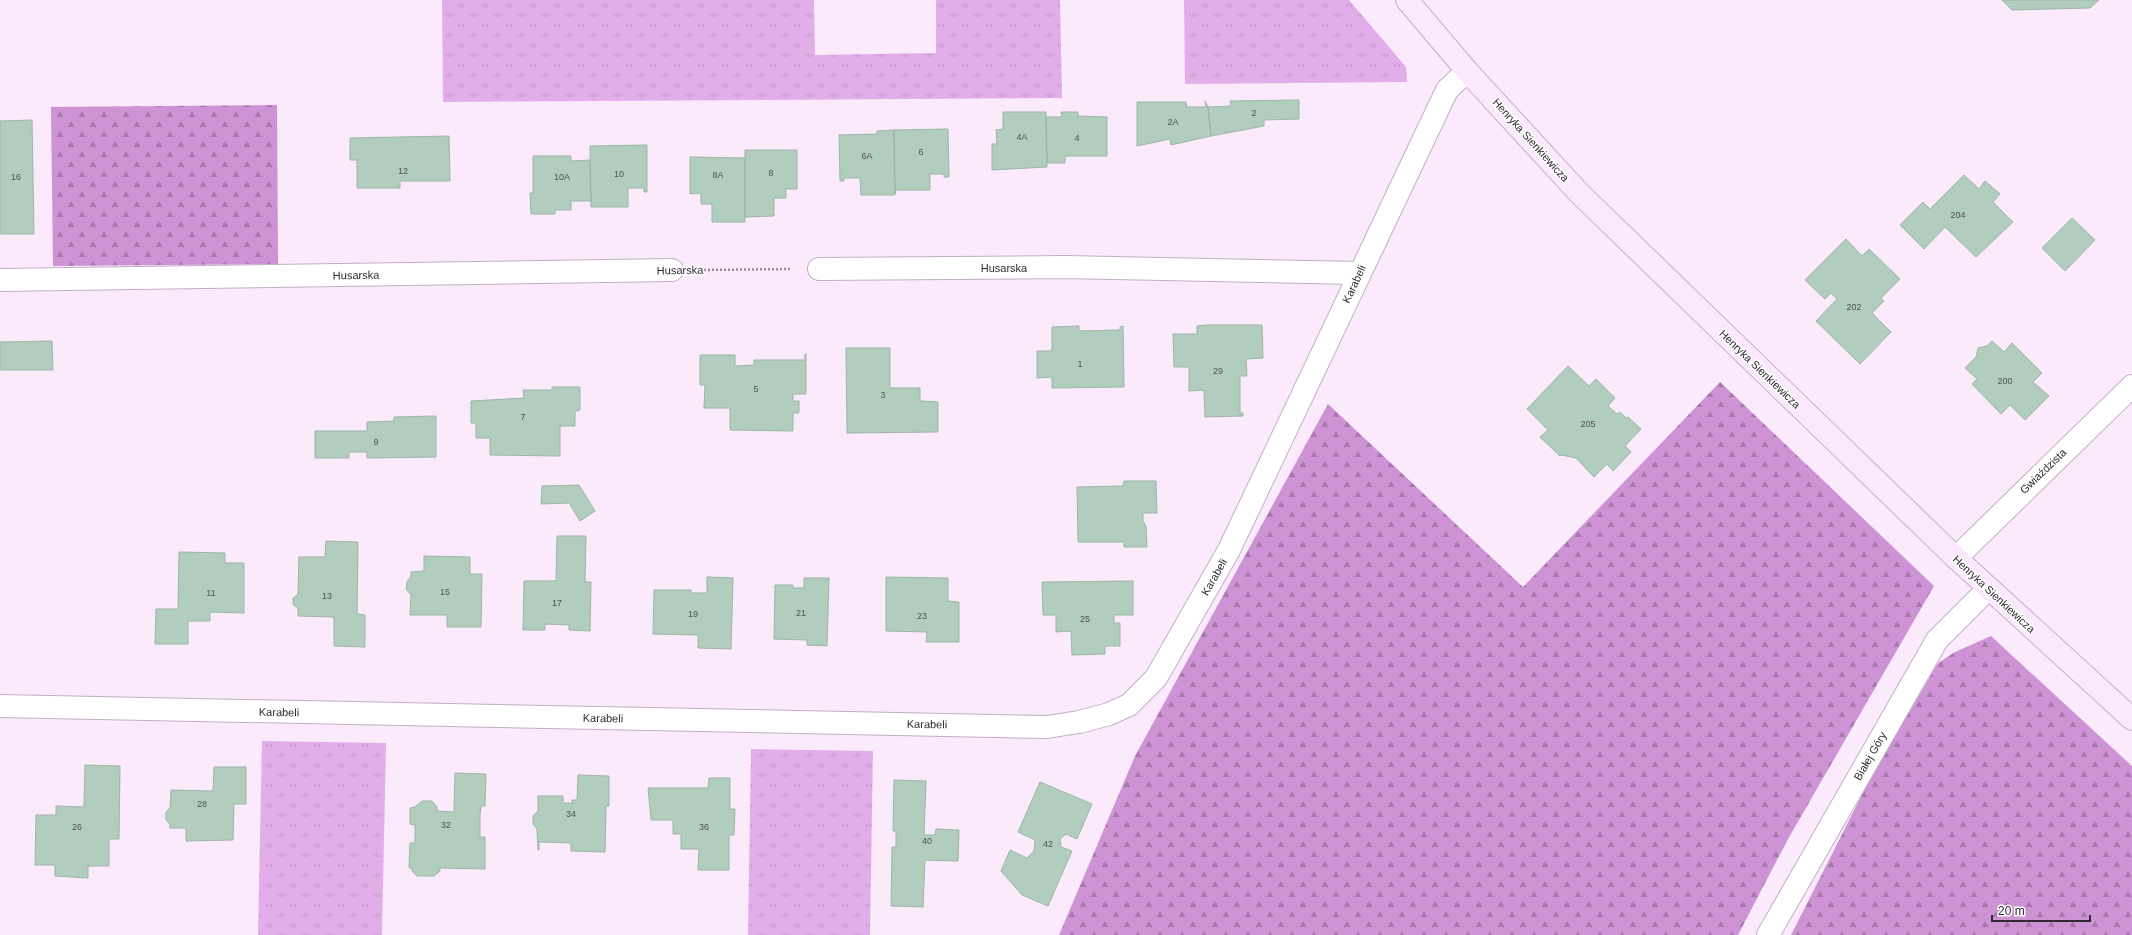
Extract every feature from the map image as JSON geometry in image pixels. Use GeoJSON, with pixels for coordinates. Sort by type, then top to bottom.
{"type":"FeatureCollection","features":[{"type":"Feature","properties":{"kind":"street","name":"Henryka Sienkiewicza"},"geometry":{"type":"LineString","coordinates":[[1407,0],[1467,71],[1579,193],[1988,589],[2132,719]]}},
{"type":"Feature","properties":{"kind":"street","name":"Karabeli"},"geometry":{"type":"LineString","coordinates":[[0,706],[1047,727],[1079,722],[1109,714],[1129,705],[1156,678],[1229,550],[1447,90],[1467,71]]}},
{"type":"Feature","properties":{"kind":"street","name":"Husarska"},"geometry":{"type":"LineString","coordinates":[[819,269],[1065,267],[1359,273]]}},
{"type":"Feature","properties":{"kind":"street","name":"Husarska"},"geometry":{"type":"LineString","coordinates":[[0,280],[672,270]]}},
{"type":"Feature","properties":{"kind":"street","name":"Gwiaździsta"},"geometry":{"type":"LineString","coordinates":[[1956,558],[2132,386]]}},
{"type":"Feature","properties":{"kind":"street","name":"Białej Góry"},"geometry":{"type":"LineString","coordinates":[[1768,935],[1937,640],[1988,589]]}},
{"type":"Feature","properties":{"kind":"path","name":"Husarska"},"geometry":{"type":"LineString","coordinates":[[672,270],[819,269]]}},
{"type":"Feature","properties":{"kind":"green space"},"geometry":{"type":"Polygon","coordinates":[[[442,0],[814,0],[815,55],[936,53],[936,0],[1060,0],[1062,98],[443,102],[442,0]]]}},
{"type":"Feature","properties":{"kind":"green space"},"geometry":{"type":"Polygon","coordinates":[[[1184,0],[1349,0],[1406,67],[1407,82],[1185,84],[1184,0]]]}},
{"type":"Feature","properties":{"kind":"green space"},"geometry":{"type":"Polygon","coordinates":[[[277,105],[278,264],[53,266],[51,107],[277,105]]]}},
{"type":"Feature","properties":{"kind":"green space"},"geometry":{"type":"Polygon","coordinates":[[[1720,382],[1934,586],[1788,839],[1738,935],[1059,935],[1135,756],[1328,404],[1523,587],[1720,382]]]}},
{"type":"Feature","properties":{"kind":"green space"},"geometry":{"type":"Polygon","coordinates":[[[1991,636],[2132,766],[2132,935],[1791,935],[1871,777],[1938,663],[1955,652],[1991,636]]]}},
{"type":"Feature","properties":{"kind":"green space"},"geometry":{"type":"Polygon","coordinates":[[[262,741],[386,743],[382,935],[258,935],[262,741]]]}},
{"type":"Feature","properties":{"kind":"green space"},"geometry":{"type":"Polygon","coordinates":[[[751,749],[873,751],[870,935],[748,935],[751,749]]]}},
{"type":"Feature","properties":{"kind":"building"},"geometry":{"type":"Polygon","coordinates":[[[2002,0],[2099,0],[2090,8],[2012,10],[2002,0]]]}},
{"type":"Feature","properties":{"kind":"building"},"geometry":{"type":"Polygon","coordinates":[[[1299,100],[1299,119],[1264,120],[1264,126],[1211,136],[1208,107],[1231,106],[1230,101],[1299,100]]]}},
{"type":"Feature","properties":{"kind":"building"},"geometry":{"type":"Polygon","coordinates":[[[1205,101],[1208,107],[1211,136],[1171,145],[1170,139],[1137,146],[1137,102],[1186,102],[1187,107],[1206,107],[1205,101]]]}},
{"type":"Feature","properties":{"kind":"building"},"geometry":{"type":"Polygon","coordinates":[[[1003,112],[1046,112],[1047,167],[992,170],[992,144],[997,144],[996,130],[1003,129],[1003,112]]]}},
{"type":"Feature","properties":{"kind":"building"},"geometry":{"type":"Polygon","coordinates":[[[1061,112],[1078,112],[1078,116],[1107,117],[1107,156],[1065,156],[1065,163],[1047,163],[1046,117],[1062,117],[1061,112]]]}},
{"type":"Feature","properties":{"kind":"building"},"geometry":{"type":"Polygon","coordinates":[[[32,120],[34,234],[0,234],[0,121],[32,120]]]}},
{"type":"Feature","properties":{"kind":"building"},"geometry":{"type":"Polygon","coordinates":[[[948,129],[949,177],[944,177],[944,174],[930,174],[930,190],[896,190],[895,194],[894,130],[948,129]]]}},
{"type":"Feature","properties":{"kind":"building"},"geometry":{"type":"Polygon","coordinates":[[[894,130],[895,195],[861,195],[860,178],[844,178],[844,181],[840,181],[839,135],[877,134],[877,131],[894,130]]]}},
{"type":"Feature","properties":{"kind":"building"},"geometry":{"type":"Polygon","coordinates":[[[449,136],[450,181],[400,181],[400,188],[357,188],[357,160],[350,160],[350,138],[449,136]]]}},
{"type":"Feature","properties":{"kind":"building"},"geometry":{"type":"Polygon","coordinates":[[[647,145],[647,192],[644,192],[644,188],[628,188],[628,207],[591,207],[590,146],[647,145]]]}},
{"type":"Feature","properties":{"kind":"building"},"geometry":{"type":"Polygon","coordinates":[[[745,150],[797,150],[797,189],[786,189],[786,198],[774,198],[774,216],[745,217],[745,150]]]}},
{"type":"Feature","properties":{"kind":"building"},"geometry":{"type":"Polygon","coordinates":[[[533,156],[571,156],[571,161],[590,160],[591,201],[571,201],[571,210],[555,210],[555,214],[531,214],[530,193],[533,193],[533,156]]]}},
{"type":"Feature","properties":{"kind":"building"},"geometry":{"type":"Polygon","coordinates":[[[690,157],[745,158],[745,222],[712,222],[712,204],[701,204],[701,193],[690,194],[690,157]]]}},
{"type":"Feature","properties":{"kind":"building"},"geometry":{"type":"Polygon","coordinates":[[[1964,175],[1979,189],[1985,181],[2000,194],[1993,202],[2013,222],[1976,257],[1945,227],[1924,249],[1900,225],[1923,202],[1930,209],[1964,175]]]}},
{"type":"Feature","properties":{"kind":"building"},"geometry":{"type":"Polygon","coordinates":[[[2072,218],[2095,240],[2065,271],[2042,248],[2072,218]]]}},
{"type":"Feature","properties":{"kind":"building"},"geometry":{"type":"Polygon","coordinates":[[[1846,239],[1862,256],[1869,249],[1900,279],[1881,298],[1884,301],[1872,313],[1891,332],[1860,364],[1816,321],[1837,299],[1831,293],[1825,299],[1805,280],[1846,239]]]}},
{"type":"Feature","properties":{"kind":"building"},"geometry":{"type":"Polygon","coordinates":[[[1262,325],[1263,358],[1246,359],[1247,376],[1240,376],[1240,413],[1243,413],[1243,416],[1205,417],[1204,390],[1189,391],[1189,367],[1174,367],[1173,334],[1197,334],[1197,326],[1262,325]]]}},
{"type":"Feature","properties":{"kind":"building"},"geometry":{"type":"Polygon","coordinates":[[[1079,326],[1079,331],[1120,330],[1120,327],[1123,326],[1124,387],[1052,388],[1052,377],[1037,378],[1037,351],[1052,351],[1052,327],[1079,326]]]}},
{"type":"Feature","properties":{"kind":"building"},"geometry":{"type":"Polygon","coordinates":[[[52,341],[53,370],[0,370],[0,342],[52,341]]]}},
{"type":"Feature","properties":{"kind":"building"},"geometry":{"type":"Polygon","coordinates":[[[1992,341],[2004,352],[2012,343],[2042,373],[2033,382],[2049,396],[2025,420],[2010,405],[2001,414],[1972,384],[1977,379],[1965,368],[1976,357],[1978,348],[1987,346],[1992,341]]]}},
{"type":"Feature","properties":{"kind":"building"},"geometry":{"type":"Polygon","coordinates":[[[846,348],[890,348],[890,388],[920,388],[920,401],[938,402],[938,432],[847,433],[846,348]]]}},
{"type":"Feature","properties":{"kind":"building"},"geometry":{"type":"Polygon","coordinates":[[[805,354],[806,394],[793,394],[793,401],[799,401],[799,413],[793,413],[793,431],[730,430],[730,408],[704,408],[705,385],[700,385],[700,355],[735,355],[735,366],[754,365],[754,360],[805,360],[805,354]]]}},
{"type":"Feature","properties":{"kind":"building"},"geometry":{"type":"Polygon","coordinates":[[[1568,366],[1589,386],[1596,379],[1615,398],[1608,406],[1617,414],[1620,412],[1626,418],[1628,417],[1641,429],[1625,446],[1631,452],[1613,471],[1607,464],[1594,477],[1576,458],[1560,456],[1540,437],[1548,430],[1527,409],[1568,366]]]}},
{"type":"Feature","properties":{"kind":"building"},"geometry":{"type":"Polygon","coordinates":[[[552,387],[580,387],[580,410],[575,411],[575,426],[560,426],[560,456],[490,455],[490,438],[476,438],[476,423],[471,423],[471,401],[524,398],[523,390],[552,390],[552,387]]]}},
{"type":"Feature","properties":{"kind":"building"},"geometry":{"type":"Polygon","coordinates":[[[436,416],[436,457],[367,458],[367,452],[349,452],[349,458],[315,458],[315,431],[367,431],[367,422],[394,421],[394,417],[436,416]]]}},
{"type":"Feature","properties":{"kind":"building"},"geometry":{"type":"Polygon","coordinates":[[[1124,481],[1156,481],[1157,513],[1143,513],[1143,521],[1146,526],[1147,547],[1124,547],[1124,542],[1078,542],[1077,487],[1123,486],[1124,481]]]}},
{"type":"Feature","properties":{"kind":"building"},"geometry":{"type":"Polygon","coordinates":[[[579,485],[595,511],[580,521],[569,503],[541,504],[542,486],[579,485]]]}},
{"type":"Feature","properties":{"kind":"building"},"geometry":{"type":"Polygon","coordinates":[[[557,536],[586,536],[585,582],[591,582],[590,631],[569,630],[569,625],[545,624],[545,630],[523,630],[524,581],[556,581],[557,536]]]}},
{"type":"Feature","properties":{"kind":"building"},"geometry":{"type":"Polygon","coordinates":[[[326,541],[358,542],[357,614],[365,615],[365,647],[334,646],[334,617],[298,616],[298,609],[293,604],[293,598],[298,594],[299,557],[325,557],[326,541]]]}},
{"type":"Feature","properties":{"kind":"building"},"geometry":{"type":"Polygon","coordinates":[[[179,552],[225,553],[225,563],[244,563],[244,613],[210,612],[210,621],[188,621],[188,644],[155,644],[156,609],[178,609],[179,552]]]}},
{"type":"Feature","properties":{"kind":"building"},"geometry":{"type":"Polygon","coordinates":[[[424,556],[470,557],[470,574],[482,574],[481,627],[447,627],[447,615],[410,615],[411,595],[406,589],[407,582],[411,576],[411,572],[424,571],[424,556]]]}},
{"type":"Feature","properties":{"kind":"building"},"geometry":{"type":"Polygon","coordinates":[[[707,577],[733,578],[731,649],[698,648],[698,635],[653,634],[654,590],[691,590],[691,593],[707,593],[707,577]]]}},
{"type":"Feature","properties":{"kind":"building"},"geometry":{"type":"Polygon","coordinates":[[[886,577],[948,578],[948,601],[959,602],[959,642],[926,642],[927,632],[886,631],[886,577]]]}},
{"type":"Feature","properties":{"kind":"building"},"geometry":{"type":"Polygon","coordinates":[[[804,578],[829,578],[827,646],[807,645],[807,640],[774,639],[775,585],[793,585],[793,588],[804,588],[804,578]]]}},
{"type":"Feature","properties":{"kind":"building"},"geometry":{"type":"Polygon","coordinates":[[[1133,581],[1133,615],[1114,615],[1114,623],[1120,623],[1120,646],[1105,646],[1105,654],[1072,655],[1071,631],[1056,632],[1056,615],[1043,615],[1042,582],[1133,581]]]}},
{"type":"Feature","properties":{"kind":"building"},"geometry":{"type":"Polygon","coordinates":[[[85,765],[120,766],[119,839],[109,839],[109,866],[88,866],[88,878],[55,876],[55,865],[35,865],[36,815],[56,815],[56,806],[84,807],[85,765]]]}},
{"type":"Feature","properties":{"kind":"building"},"geometry":{"type":"Polygon","coordinates":[[[214,767],[246,767],[246,804],[234,804],[233,840],[186,841],[186,828],[170,828],[170,824],[166,820],[166,812],[170,808],[171,790],[213,791],[214,767]]]}},
{"type":"Feature","properties":{"kind":"building"},"geometry":{"type":"Polygon","coordinates":[[[455,773],[486,774],[485,806],[481,806],[480,815],[480,837],[485,837],[485,869],[440,868],[440,871],[434,876],[417,876],[412,871],[412,868],[409,868],[410,843],[415,843],[415,825],[410,824],[410,808],[415,807],[422,801],[432,801],[437,807],[437,811],[454,812],[455,773]]]}},
{"type":"Feature","properties":{"kind":"building"},"geometry":{"type":"Polygon","coordinates":[[[578,775],[609,776],[609,806],[606,806],[605,852],[571,851],[571,843],[539,842],[538,850],[537,829],[533,824],[533,816],[538,811],[538,796],[563,796],[563,803],[572,803],[572,800],[577,800],[578,775]]]}},
{"type":"Feature","properties":{"kind":"building"},"geometry":{"type":"Polygon","coordinates":[[[709,778],[730,778],[730,809],[735,809],[734,835],[729,835],[729,870],[698,870],[699,849],[681,849],[681,834],[673,834],[673,820],[651,820],[648,788],[708,788],[709,778]]]}},
{"type":"Feature","properties":{"kind":"building"},"geometry":{"type":"Polygon","coordinates":[[[894,780],[926,781],[924,835],[935,835],[936,829],[959,830],[958,861],[925,860],[923,907],[891,906],[892,847],[896,847],[896,831],[893,831],[894,780]]]}},
{"type":"Feature","properties":{"kind":"building"},"geometry":{"type":"Polygon","coordinates":[[[1040,782],[1092,804],[1077,839],[1066,834],[1060,839],[1061,847],[1072,851],[1048,906],[1022,895],[1001,871],[1010,850],[1027,858],[1034,851],[1035,840],[1018,832],[1040,782]]]}}]}
